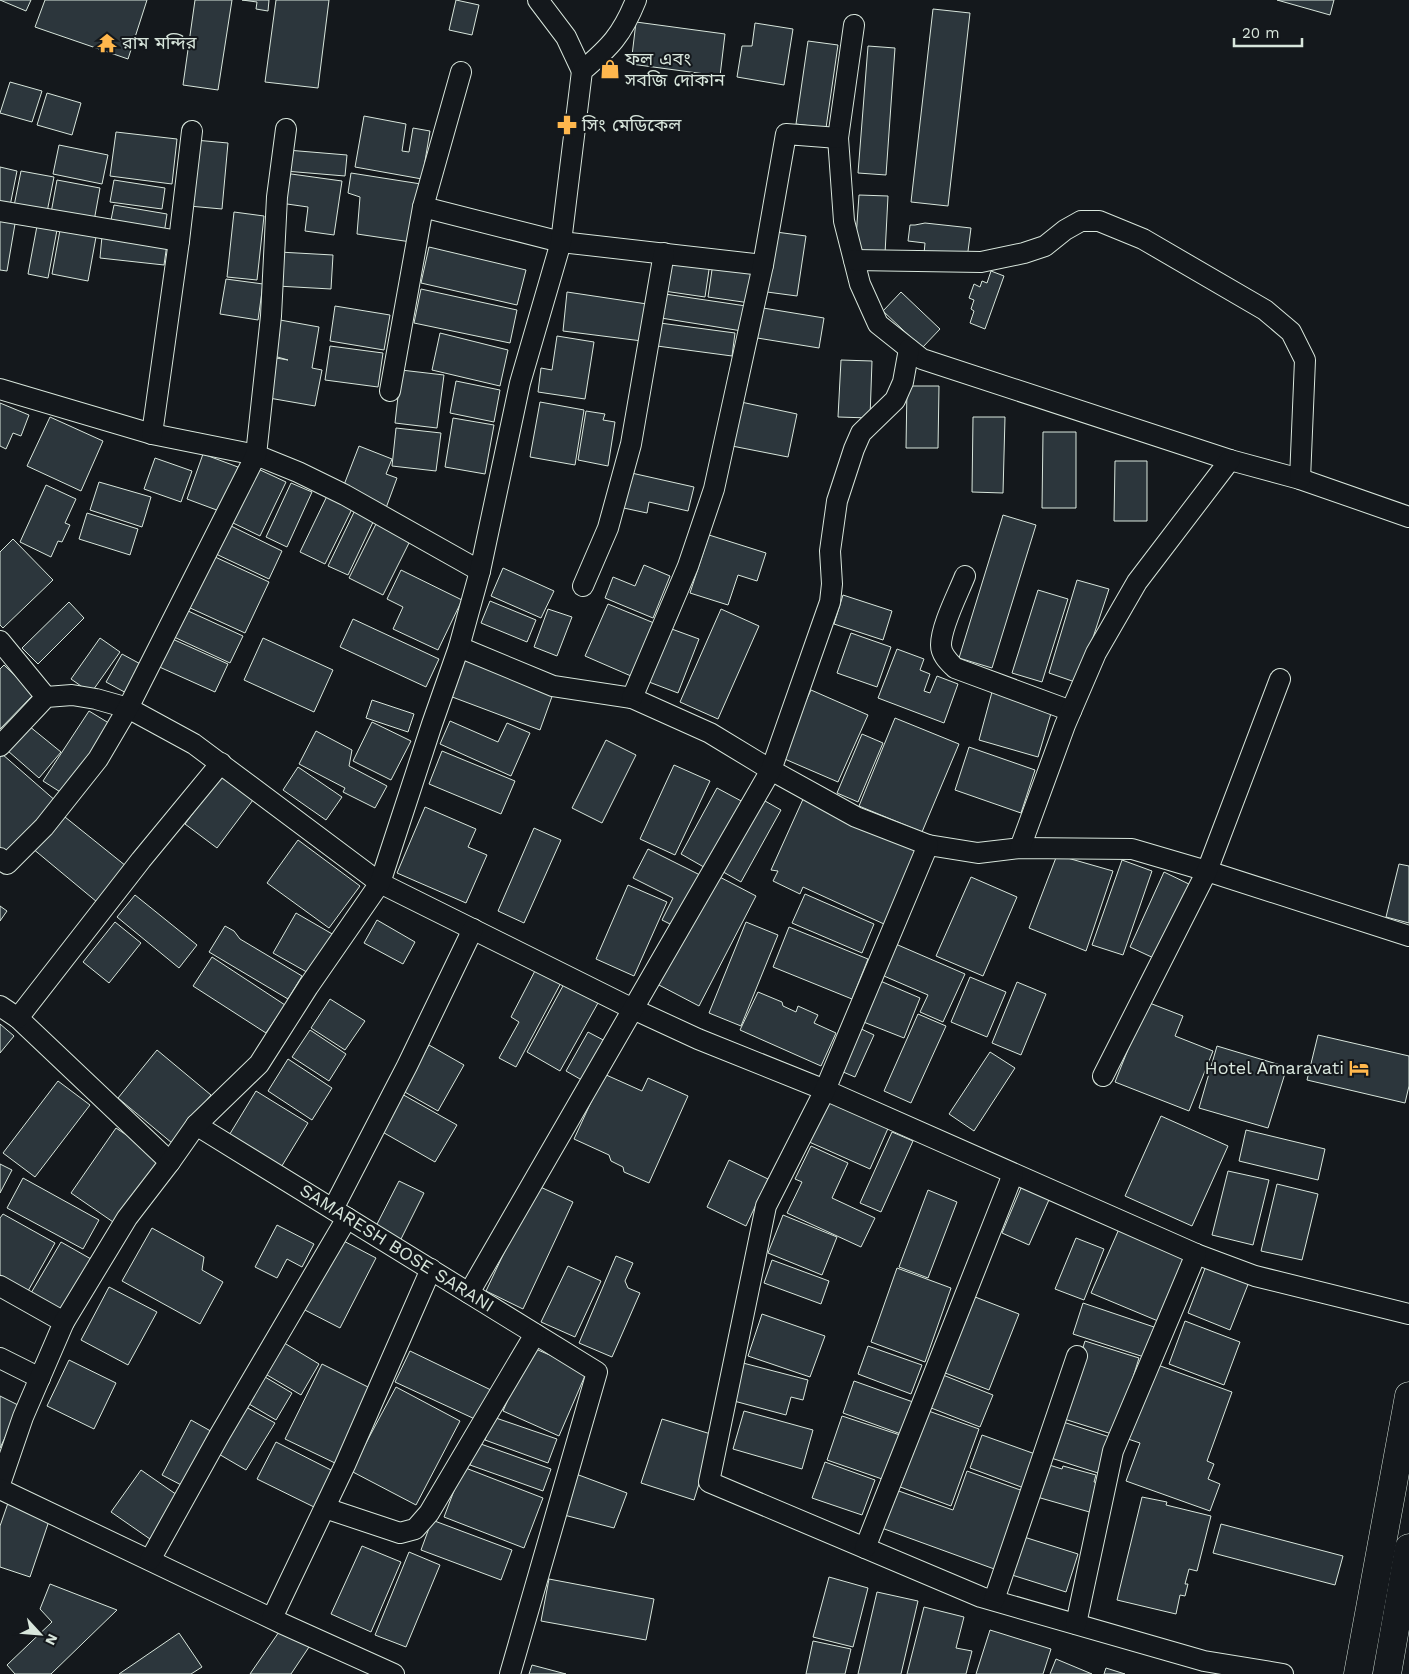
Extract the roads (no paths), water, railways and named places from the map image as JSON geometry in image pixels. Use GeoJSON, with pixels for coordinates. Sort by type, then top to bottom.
{"type":"FeatureCollection","features":[{"type":"Feature","properties":{"kind":"street"},"geometry":{"type":"LineString","coordinates":[[0,1484],[23,1417],[64,1322],[127,1218],[196,1125],[259,1064],[308,988],[380,884],[459,647],[480,571],[520,383],[561,242],[582,71],[576,54],[566,37],[538,0]]}},
{"type":"Feature","properties":{"kind":"street"},"geometry":{"type":"LineString","coordinates":[[582,71],[617,38],[628,21],[636,0]]}},
{"type":"Feature","properties":{"kind":"street"},"geometry":{"type":"LineString","coordinates":[[854,25],[838,138],[844,221],[860,284],[878,324],[922,359],[1230,460],[1300,479],[1409,517]]}},
{"type":"Feature","properties":{"kind":"street"},"geometry":{"type":"LineString","coordinates":[[390,391],[423,208],[461,72]]}},
{"type":"Feature","properties":{"kind":"street"},"geometry":{"type":"LineString","coordinates":[[0,858],[6,864],[44,827],[98,759],[128,708],[256,455],[271,316],[277,196],[286,129]]}},
{"type":"Feature","properties":{"kind":"street"},"geometry":{"type":"LineString","coordinates":[[152,434],[179,241],[192,131]]}},
{"type":"Feature","properties":{"kind":"street"},"geometry":{"type":"LineString","coordinates":[[632,698],[688,566],[714,489],[763,264],[786,134],[838,138]]}},
{"type":"Feature","properties":{"kind":"street"},"geometry":{"type":"LineString","coordinates":[[423,208],[561,242],[763,264]]}},
{"type":"Feature","properties":{"kind":"street"},"geometry":{"type":"LineString","coordinates":[[0,211],[179,241]]}},
{"type":"Feature","properties":{"kind":"street"},"geometry":{"type":"LineString","coordinates":[[854,260],[981,262],[1045,246],[1065,230],[1081,221],[1099,221],[1143,239],[1265,310],[1291,332],[1305,360],[1300,479]]}},
{"type":"Feature","properties":{"kind":"street"},"geometry":{"type":"LineString","coordinates":[[583,586],[608,528],[631,444],[664,253]]}},
{"type":"Feature","properties":{"kind":"street"},"geometry":{"type":"LineString","coordinates":[[469,1293],[771,770],[830,602],[831,542],[837,501],[851,457],[861,433],[895,400],[903,382],[909,348]]}},
{"type":"Feature","properties":{"kind":"street"},"geometry":{"type":"LineString","coordinates":[[0,389],[152,434],[256,455],[298,472],[346,495],[480,571]]}},
{"type":"Feature","properties":{"kind":"street"},"geometry":{"type":"LineString","coordinates":[[1020,848],[1071,711],[1096,653],[1137,582],[1230,460]]}},
{"type":"Feature","properties":{"kind":"street"},"geometry":{"type":"LineString","coordinates":[[965,576],[944,630],[941,646],[946,659],[956,668],[1071,711]]}},
{"type":"Feature","properties":{"kind":"street"},"geometry":{"type":"LineString","coordinates":[[0,641],[46,697]]}},
{"type":"Feature","properties":{"kind":"street"},"geometry":{"type":"LineString","coordinates":[[459,647],[553,686],[632,698],[710,733],[771,770],[856,817],[928,846],[978,853],[1020,848],[1132,849],[1409,936]]}},
{"type":"Feature","properties":{"kind":"street"},"geometry":{"type":"LineString","coordinates":[[1103,1076],[1207,871],[1280,679]]}},
{"type":"Feature","properties":{"kind":"street"},"geometry":{"type":"LineString","coordinates":[[0,746],[46,697],[72,695],[96,699],[128,708],[194,744],[380,884],[633,1009],[698,1039],[825,1090],[1196,1254],[1255,1276],[1409,1314]]}},
{"type":"Feature","properties":{"kind":"street"},"geometry":{"type":"LineString","coordinates":[[18,1018],[141,860],[221,763]]}},
{"type":"Feature","properties":{"kind":"street"},"geometry":{"type":"LineString","coordinates":[[928,846],[825,1090],[766,1206],[709,1482],[981,1597],[1204,1661],[1283,1674]]}},
{"type":"Feature","properties":{"kind":"street"},"geometry":{"type":"LineString","coordinates":[[150,1560],[340,1213],[407,1066],[473,929]]}},
{"type":"Feature","properties":{"kind":"street"},"geometry":{"type":"LineString","coordinates":[[0,1006],[18,1018],[170,1162]]}},
{"type":"Feature","properties":{"kind":"street","name":"SAMARESH BOSE SARANI"},"geometry":{"type":"LineString","coordinates":[[196,1125],[597,1372],[510,1674]]}},
{"type":"Feature","properties":{"kind":"street"},"geometry":{"type":"LineString","coordinates":[[865,1548],[1013,1174]]}},
{"type":"Feature","properties":{"kind":"street"},"geometry":{"type":"LineString","coordinates":[[1076,1624],[1113,1451],[1196,1254]]}},
{"type":"Feature","properties":{"kind":"street"},"geometry":{"type":"LineString","coordinates":[[272,1618],[349,1456],[431,1269]]}},
{"type":"Feature","properties":{"kind":"street"},"geometry":{"type":"LineString","coordinates":[[0,1286],[64,1322]]}},
{"type":"Feature","properties":{"kind":"street"},"geometry":{"type":"LineString","coordinates":[[325,1508],[400,1533],[416,1529],[434,1505],[535,1334]]}},
{"type":"Feature","properties":{"kind":"street"},"geometry":{"type":"LineString","coordinates":[[994,1600],[1077,1356]]}},
{"type":"Feature","properties":{"kind":"street"},"geometry":{"type":"LineString","coordinates":[[0,1358],[40,1378]]}},
{"type":"Feature","properties":{"kind":"street"},"geometry":{"type":"LineString","coordinates":[[1358,1674],[1409,1396]]}},
{"type":"Feature","properties":{"kind":"street"},"geometry":{"type":"LineString","coordinates":[[0,1489],[394,1674]]}},
{"type":"Feature","properties":{"kind":"street"},"geometry":{"type":"LineString","coordinates":[[1386,1674],[1409,1548]]}},
{"type":"Feature","properties":{"kind":"place","name":"রাম মন্দির"},"geometry":{"type":"Point","coordinates":[107,43]}},
{"type":"Feature","properties":{"kind":"place","name":"ফল এবং সবজি দোকান"},"geometry":{"type":"Point","coordinates":[610,69]}},
{"type":"Feature","properties":{"kind":"place","name":"সিং মেডিকেল"},"geometry":{"type":"Point","coordinates":[567,125]}},
{"type":"Feature","properties":{"kind":"place","name":"Hotel Amaravati"},"geometry":{"type":"Point","coordinates":[1359,1068]}}]}
